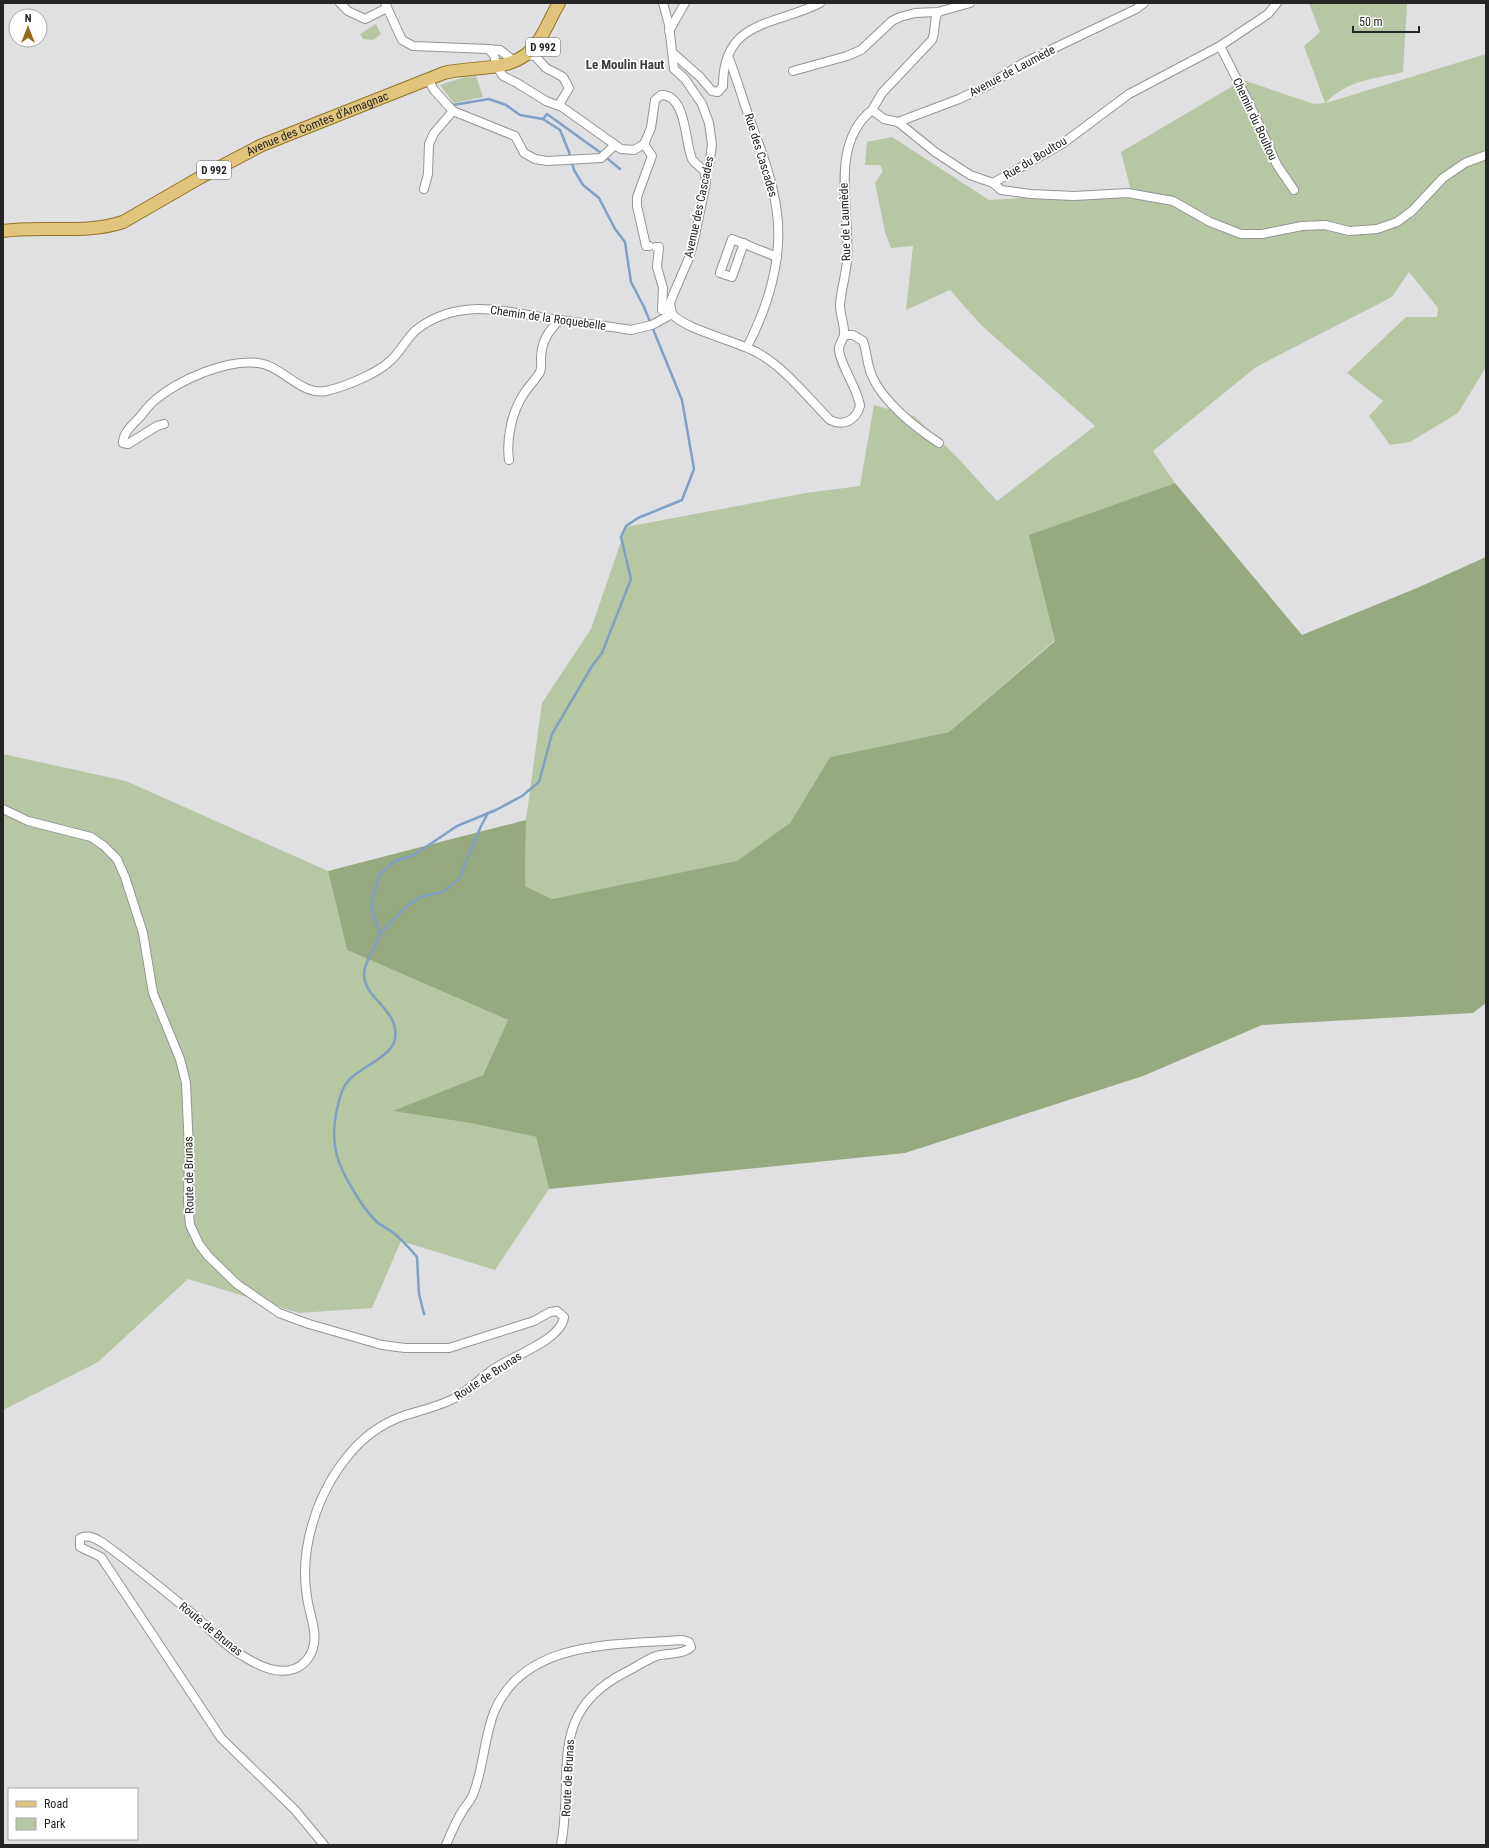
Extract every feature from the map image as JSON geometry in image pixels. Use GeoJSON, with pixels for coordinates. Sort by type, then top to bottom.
{"type":"FeatureCollection","features":[{"type":"Feature","properties":{"kind":"main road","name":"Avenue des Comtes d'Armagnac"},"geometry":{"type":"LineString","coordinates":[[500,67],[525,57],[536,45],[561,3]]}},
{"type":"Feature","properties":{"kind":"main road","name":"Avenue des Comtes d'Armagnac"},"geometry":{"type":"LineString","coordinates":[[3,231],[28,228],[87,230],[111,226],[123,222],[262,144],[428,79],[456,70],[500,67],[510,69],[524,64],[525,57]]}},
{"type":"Feature","properties":{"kind":"street"},"geometry":{"type":"LineString","coordinates":[[340,3],[348,10],[365,19],[386,5],[402,40],[413,46],[500,50],[525,57],[563,77],[569,88],[558,105]]}},
{"type":"Feature","properties":{"kind":"street","name":"Avenue des Cascades"},"geometry":{"type":"LineString","coordinates":[[663,3],[670,31],[674,69],[685,79],[702,104],[709,123],[712,144],[709,165],[705,172],[706,183],[694,240],[689,258],[673,295],[671,312]]}},
{"type":"Feature","properties":{"kind":"street"},"geometry":{"type":"LineString","coordinates":[[670,31],[685,3]]}},
{"type":"Feature","properties":{"kind":"street"},"geometry":{"type":"LineString","coordinates":[[673,53],[700,77],[712,91],[718,92],[723,86],[723,72],[728,56],[734,44],[747,31],[820,3]]}},
{"type":"Feature","properties":{"kind":"street"},"geometry":{"type":"LineString","coordinates":[[793,71],[847,56],[861,50],[872,42],[892,21],[900,17],[915,13],[938,12],[970,3]]}},
{"type":"Feature","properties":{"kind":"street","name":"Avenue de Laumède"},"geometry":{"type":"LineString","coordinates":[[898,122],[959,99],[987,86],[1023,63],[1136,9],[1144,3]]}},
{"type":"Feature","properties":{"kind":"street","name":"Rue du Boultou"},"geometry":{"type":"LineString","coordinates":[[872,110],[884,119],[898,122],[935,152],[970,175],[993,183],[1062,144],[1129,94],[1220,46],[1268,14],[1278,3]]}},
{"type":"Feature","properties":{"kind":"street"},"geometry":{"type":"LineString","coordinates":[[872,110],[882,93],[932,40],[934,35],[935,17],[938,12]]}},
{"type":"Feature","properties":{"kind":"street","name":"Chemin du Boultou"},"geometry":{"type":"LineString","coordinates":[[1220,46],[1250,104],[1277,165],[1294,190]]}},
{"type":"Feature","properties":{"kind":"street"},"geometry":{"type":"LineString","coordinates":[[488,49],[494,54],[504,76],[517,82],[546,101],[558,105],[614,145],[628,150],[639,148],[644,144],[651,128],[655,100],[661,95],[665,95],[675,103],[681,114],[688,135],[692,159],[705,172]]}},
{"type":"Feature","properties":{"kind":"street","name":"Rue des Cascades"},"geometry":{"type":"LineString","coordinates":[[728,56],[759,143],[774,194],[777,213],[777,257],[772,284],[748,346]]}},
{"type":"Feature","properties":{"kind":"street"},"geometry":{"type":"LineString","coordinates":[[428,79],[434,90],[453,111],[515,136],[524,153],[535,159],[547,161],[601,158],[614,145]]}},
{"type":"Feature","properties":{"kind":"street","name":"Rue de Laumède"},"geometry":{"type":"LineString","coordinates":[[748,346],[771,362],[830,420],[842,423],[848,422],[856,416],[860,406],[857,394],[840,353],[840,346],[844,335],[840,316],[841,297],[846,272],[848,246],[843,178],[852,139],[860,123],[872,110]]}},
{"type":"Feature","properties":{"kind":"street"},"geometry":{"type":"LineString","coordinates":[[424,189],[428,174],[429,144],[434,133],[453,111]]}},
{"type":"Feature","properties":{"kind":"street"},"geometry":{"type":"LineString","coordinates":[[644,144],[652,156],[637,197],[637,206],[646,246],[659,247],[657,267],[663,288],[662,310],[671,312],[676,318],[687,324],[748,346]]}},
{"type":"Feature","properties":{"kind":"street"},"geometry":{"type":"LineString","coordinates":[[993,183],[1001,190],[1031,194],[1074,196],[1128,193],[1173,201],[1210,222],[1241,234],[1262,234],[1325,225],[1349,231],[1377,229],[1398,222],[1412,211],[1443,178],[1465,163],[1486,155]]}},
{"type":"Feature","properties":{"kind":"street"},"geometry":{"type":"LineString","coordinates":[[744,243],[777,257]]}},
{"type":"Feature","properties":{"kind":"street","name":"Chemin de la Roquebelle"},"geometry":{"type":"LineString","coordinates":[[164,424],[157,426],[128,444],[123,443],[123,437],[154,401],[170,390],[196,376],[224,367],[246,363],[260,363],[308,389],[316,392],[327,391],[373,372],[389,362],[415,331],[445,314],[479,308],[496,309],[631,330],[650,326],[671,312]]}},
{"type":"Feature","properties":{"kind":"street"},"geometry":{"type":"LineString","coordinates":[[509,460],[507,447],[516,410],[524,394],[540,371],[541,349],[545,337],[551,328],[560,320]]}},
{"type":"Feature","properties":{"kind":"street"},"geometry":{"type":"LineString","coordinates":[[844,335],[853,335],[863,341],[872,376],[880,390],[909,422],[939,443]]}},
{"type":"Feature","properties":{"kind":"street","name":"Route de Brunas"},"geometry":{"type":"LineString","coordinates":[[3,809],[28,821],[91,837],[104,846],[118,860],[143,933],[154,993],[180,1059],[186,1083],[189,1150],[188,1201],[190,1226],[199,1244],[208,1256],[237,1284],[279,1313],[309,1324],[382,1345],[405,1348],[449,1348],[534,1321],[550,1312],[557,1311],[564,1317],[562,1326],[549,1337],[492,1370],[471,1389],[450,1400],[401,1417],[379,1428],[362,1441],[347,1457],[330,1483],[316,1513],[305,1565],[306,1597],[314,1636],[314,1648],[303,1665],[294,1669],[272,1669],[241,1655],[103,1543],[93,1537],[85,1536],[80,1538],[80,1547],[102,1557],[221,1738],[295,1810],[324,1845]]}},
{"type":"Feature","properties":{"kind":"street","name":"Route de Brunas"},"geometry":{"type":"LineString","coordinates":[[446,1845],[453,1827],[475,1790],[489,1728],[495,1710],[505,1691],[516,1678],[538,1662],[579,1650],[682,1640],[688,1642],[691,1647],[687,1651],[656,1657],[616,1677],[597,1689],[584,1703],[576,1719],[568,1742],[567,1804],[562,1845]]}},
{"type":"Feature","properties":{"kind":"green space"},"geometry":{"type":"Polygon","coordinates":[[[1309,3],[1407,3],[1403,72],[1352,85],[1334,95],[1326,103],[1486,54],[1486,367],[1458,413],[1410,442],[1390,445],[1369,416],[1383,401],[1347,373],[1406,317],[1437,317],[1438,308],[1409,272],[1392,297],[1256,367],[1153,451],[1175,483],[1030,535],[1055,640],[949,732],[830,757],[790,823],[736,862],[552,899],[525,886],[526,820],[542,703],[591,629],[626,527],[806,493],[860,486],[874,405],[914,416],[956,456],[997,501],[1095,426],[981,325],[950,290],[906,310],[913,246],[891,248],[885,232],[875,183],[883,171],[880,165],[865,165],[867,142],[892,137],[989,200],[1131,191],[1121,152],[1243,80],[1314,104],[1325,103],[1304,46],[1320,32],[1309,3]]]}},
{"type":"Feature","properties":{"kind":"green space"},"geometry":{"type":"Polygon","coordinates":[[[376,24],[381,34],[373,40],[363,39],[360,34],[376,24]]]}},
{"type":"Feature","properties":{"kind":"green space"},"geometry":{"type":"Polygon","coordinates":[[[476,76],[483,97],[454,103],[440,85],[465,77],[476,76]]]}},
{"type":"Feature","properties":{"kind":"green space"},"geometry":{"type":"Polygon","coordinates":[[[1175,483],[1302,635],[1417,588],[1486,557],[1486,1003],[1473,1013],[1262,1025],[1143,1076],[905,1153],[549,1189],[536,1137],[470,1123],[393,1111],[483,1075],[508,1020],[347,950],[328,871],[526,820],[525,886],[552,899],[737,861],[790,823],[830,757],[949,732],[1055,641],[1029,535],[1175,483]]]}},
{"type":"Feature","properties":{"kind":"green space"},"geometry":{"type":"Polygon","coordinates":[[[3,754],[126,781],[328,871],[347,950],[508,1020],[483,1075],[394,1111],[470,1123],[536,1137],[549,1189],[495,1270],[401,1241],[372,1308],[299,1313],[188,1279],[98,1362],[3,1410],[3,754]]]}},
{"type":"Feature","properties":{"kind":"waterway"},"geometry":{"type":"LineString","coordinates":[[424,1314],[419,1294],[417,1257],[400,1238],[377,1222],[365,1208],[344,1174],[335,1146],[334,1125],[341,1094],[345,1086],[356,1074],[383,1056],[393,1045],[395,1039],[395,1029],[392,1020],[369,990],[365,982],[364,973],[368,958],[380,934],[372,912],[372,898],[380,874],[395,861],[414,855],[457,826],[496,810],[522,796],[539,782],[552,734],[592,666],[602,653],[631,579],[621,537],[626,526],[638,518],[682,500],[694,469],[682,400],[644,307],[631,282],[625,242],[615,229],[599,198],[583,185],[574,170],[569,152],[560,130],[543,119],[520,115],[506,105],[489,99],[453,105],[451,103]]}},
{"type":"Feature","properties":{"kind":"waterway"},"geometry":{"type":"LineString","coordinates":[[543,119],[547,114],[601,153]]}},
{"type":"Feature","properties":{"kind":"waterway"},"geometry":{"type":"LineString","coordinates":[[608,159],[620,169]]}},
{"type":"Feature","properties":{"kind":"waterway"},"geometry":{"type":"LineString","coordinates":[[380,934],[405,908],[420,897],[443,892],[459,879],[488,813]]}},
{"type":"Feature","properties":{"kind":"district","name":"Le Moulin Haut"},"geometry":{"type":"Point","coordinates":[625,64]}}]}
